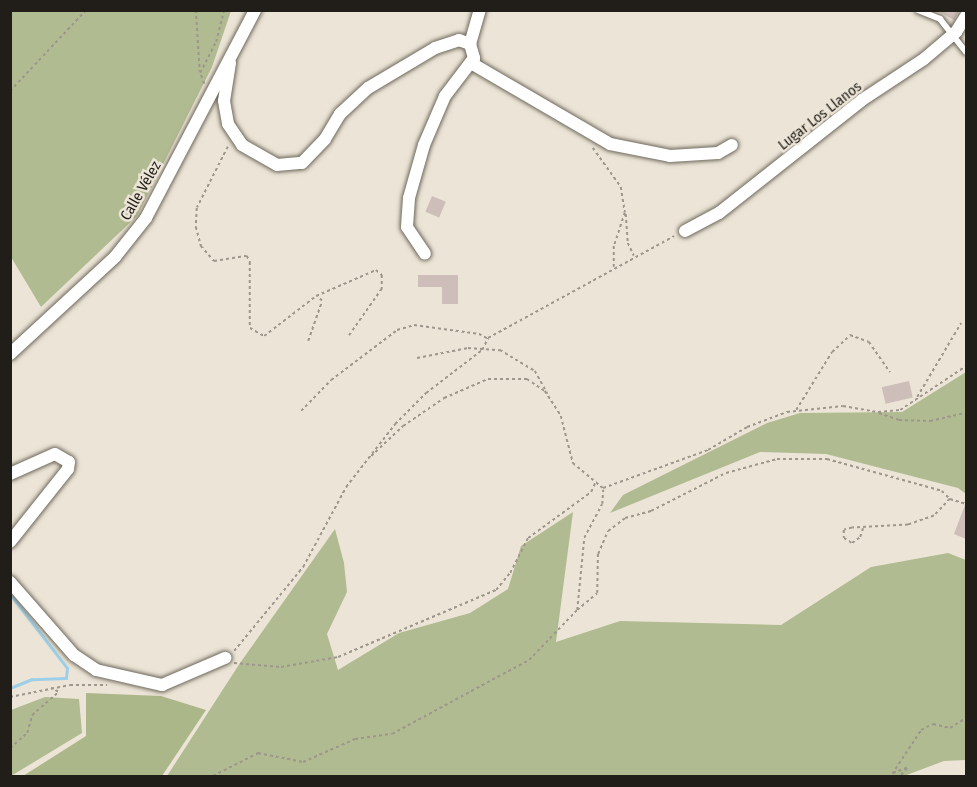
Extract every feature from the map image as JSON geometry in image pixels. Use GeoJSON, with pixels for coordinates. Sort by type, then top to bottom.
{"type":"FeatureCollection","features":[{"type":"Feature","properties":{"kind":"street","name":"Calle Vélez"},"geometry":{"type":"LineString","coordinates":[[10,354],[115,257],[146,218],[230,63],[255,10]]}},
{"type":"Feature","properties":{"kind":"street"},"geometry":{"type":"LineString","coordinates":[[425,254],[407,227],[409,198],[424,145],[445,96],[474,58],[470,44],[480,10]]}},
{"type":"Feature","properties":{"kind":"street","name":"Lugar Los Llanos"},"geometry":{"type":"LineString","coordinates":[[685,231],[719,213],[861,100],[952,36],[966,16]]}},
{"type":"Feature","properties":{"kind":"street"},"geometry":{"type":"LineString","coordinates":[[230,63],[224,101],[234,136],[278,165],[302,163],[325,140],[340,114],[368,88],[435,48],[459,40],[470,44]]}},
{"type":"Feature","properties":{"kind":"street"},"geometry":{"type":"LineString","coordinates":[[471,63],[610,144],[670,156],[718,153],[732,145]]}},
{"type":"Feature","properties":{"kind":"street"},"geometry":{"type":"LineString","coordinates":[[10,474],[56,453],[69,462],[68,470],[10,542]]}},
{"type":"Feature","properties":{"kind":"street"},"geometry":{"type":"LineString","coordinates":[[10,582],[74,655],[96,670],[162,685],[225,658]]}},
{"type":"Feature","properties":{"kind":"lane"},"geometry":{"type":"LineString","coordinates":[[918,10],[940,19],[966,52]]}},
{"type":"Feature","properties":{"kind":"path"},"geometry":{"type":"LineString","coordinates":[[10,91],[86,10]]}},
{"type":"Feature","properties":{"kind":"path"},"geometry":{"type":"LineString","coordinates":[[196,10],[201,82],[214,91]]}},
{"type":"Feature","properties":{"kind":"path"},"geometry":{"type":"LineString","coordinates":[[200,73],[216,42],[224,10]]}},
{"type":"Feature","properties":{"kind":"path"},"geometry":{"type":"LineString","coordinates":[[234,136],[197,208],[196,227],[201,246],[214,261],[247,256],[250,262],[250,328],[264,336],[316,296],[376,270],[382,275],[382,289],[349,336]]}},
{"type":"Feature","properties":{"kind":"path"},"geometry":{"type":"LineString","coordinates":[[591,145],[621,187],[628,243],[634,257]]}},
{"type":"Feature","properties":{"kind":"path"},"geometry":{"type":"LineString","coordinates":[[614,267],[614,246],[626,213]]}},
{"type":"Feature","properties":{"kind":"path"},"geometry":{"type":"LineString","coordinates":[[595,483],[585,496],[528,538],[510,573],[496,590],[338,657],[281,667],[229,663],[225,658],[269,612],[303,567],[331,512],[366,460],[426,393],[482,350],[488,338],[614,267],[685,231]]}},
{"type":"Feature","properties":{"kind":"path"},"geometry":{"type":"LineString","coordinates":[[308,340],[322,302],[316,296]]}},
{"type":"Feature","properties":{"kind":"path"},"geometry":{"type":"LineString","coordinates":[[915,399],[961,323]]}},
{"type":"Feature","properties":{"kind":"path"},"geometry":{"type":"LineString","coordinates":[[301,411],[331,380],[398,330],[414,325],[479,334],[488,338]]}},
{"type":"Feature","properties":{"kind":"path"},"geometry":{"type":"LineString","coordinates":[[795,411],[832,352],[850,335],[869,342],[890,372]]}},
{"type":"Feature","properties":{"kind":"path"},"geometry":{"type":"LineString","coordinates":[[417,358],[468,348],[500,350],[522,361],[546,384],[550,398],[561,416],[573,463],[603,489]]}},
{"type":"Feature","properties":{"kind":"path"},"geometry":{"type":"LineString","coordinates":[[878,412],[900,410],[966,366]]}},
{"type":"Feature","properties":{"kind":"path"},"geometry":{"type":"LineString","coordinates":[[366,460],[403,426],[444,398],[488,379],[527,380],[550,398]]}},
{"type":"Feature","properties":{"kind":"path"},"geometry":{"type":"LineString","coordinates":[[603,489],[708,450],[747,427],[795,411],[843,406],[878,412],[899,420],[920,421],[966,413]]}},
{"type":"Feature","properties":{"kind":"path"},"geometry":{"type":"LineString","coordinates":[[213,777],[258,753],[303,762],[354,739],[392,734],[530,660],[577,610],[597,593],[598,554],[608,531],[625,519],[651,511],[726,473],[777,459],[827,459],[942,490],[950,499],[966,504]]}},
{"type":"Feature","properties":{"kind":"path"},"geometry":{"type":"LineString","coordinates":[[577,610],[584,538],[602,504],[603,489]]}},
{"type":"Feature","properties":{"kind":"path"},"geometry":{"type":"LineString","coordinates":[[863,528],[860,537],[852,543],[844,538],[844,530],[863,528],[908,525],[934,516],[950,499]]}},
{"type":"Feature","properties":{"kind":"path"},"geometry":{"type":"LineString","coordinates":[[10,697],[51,688],[116,685]]}},
{"type":"Feature","properties":{"kind":"path"},"geometry":{"type":"LineString","coordinates":[[10,748],[27,733],[32,715],[58,692],[51,688]]}},
{"type":"Feature","properties":{"kind":"path"},"geometry":{"type":"LineString","coordinates":[[901,775],[907,768],[892,774],[921,730],[933,724],[950,728],[966,718]]}},
{"type":"Feature","properties":{"kind":"green space"},"geometry":{"type":"Polygon","coordinates":[[[11,10],[231,11],[212,67],[137,216],[41,307],[11,257],[11,10]]]}},
{"type":"Feature","properties":{"kind":"green space"},"geometry":{"type":"Polygon","coordinates":[[[966,372],[966,494],[958,488],[826,454],[760,452],[610,513],[623,495],[767,423],[800,413],[902,412],[966,372]]]}},
{"type":"Feature","properties":{"kind":"green space"},"geometry":{"type":"Polygon","coordinates":[[[573,512],[556,642],[620,621],[781,625],[871,567],[948,553],[966,560],[966,760],[944,761],[904,776],[167,776],[240,663],[335,529],[344,563],[347,592],[327,634],[338,670],[399,633],[470,613],[508,589],[521,546],[573,512]]]}},
{"type":"Feature","properties":{"kind":"green space"},"geometry":{"type":"Polygon","coordinates":[[[86,693],[161,696],[206,710],[162,776],[23,776],[86,736],[86,693]]]}},
{"type":"Feature","properties":{"kind":"green space"},"geometry":{"type":"Polygon","coordinates":[[[45,697],[79,699],[82,733],[11,776],[11,710],[45,697]]]}},
{"type":"Feature","properties":{"kind":"building"},"geometry":{"type":"Polygon","coordinates":[[[936,10],[960,10],[954,20],[936,10]]]}},
{"type":"Feature","properties":{"kind":"building"},"geometry":{"type":"Polygon","coordinates":[[[432,196],[446,202],[439,218],[425,212],[432,196]]]}},
{"type":"Feature","properties":{"kind":"building"},"geometry":{"type":"Polygon","coordinates":[[[418,275],[458,275],[458,304],[442,304],[442,287],[418,287],[418,275]]]}},
{"type":"Feature","properties":{"kind":"building"},"geometry":{"type":"Polygon","coordinates":[[[909,381],[913,398],[886,404],[882,387],[909,381]]]}},
{"type":"Feature","properties":{"kind":"building"},"geometry":{"type":"Polygon","coordinates":[[[966,502],[966,539],[954,534],[966,502]]]}},
{"type":"Feature","properties":{"kind":"waterway"},"geometry":{"type":"LineString","coordinates":[[10,594],[67,668],[66,678],[32,679],[10,688]]}}]}
